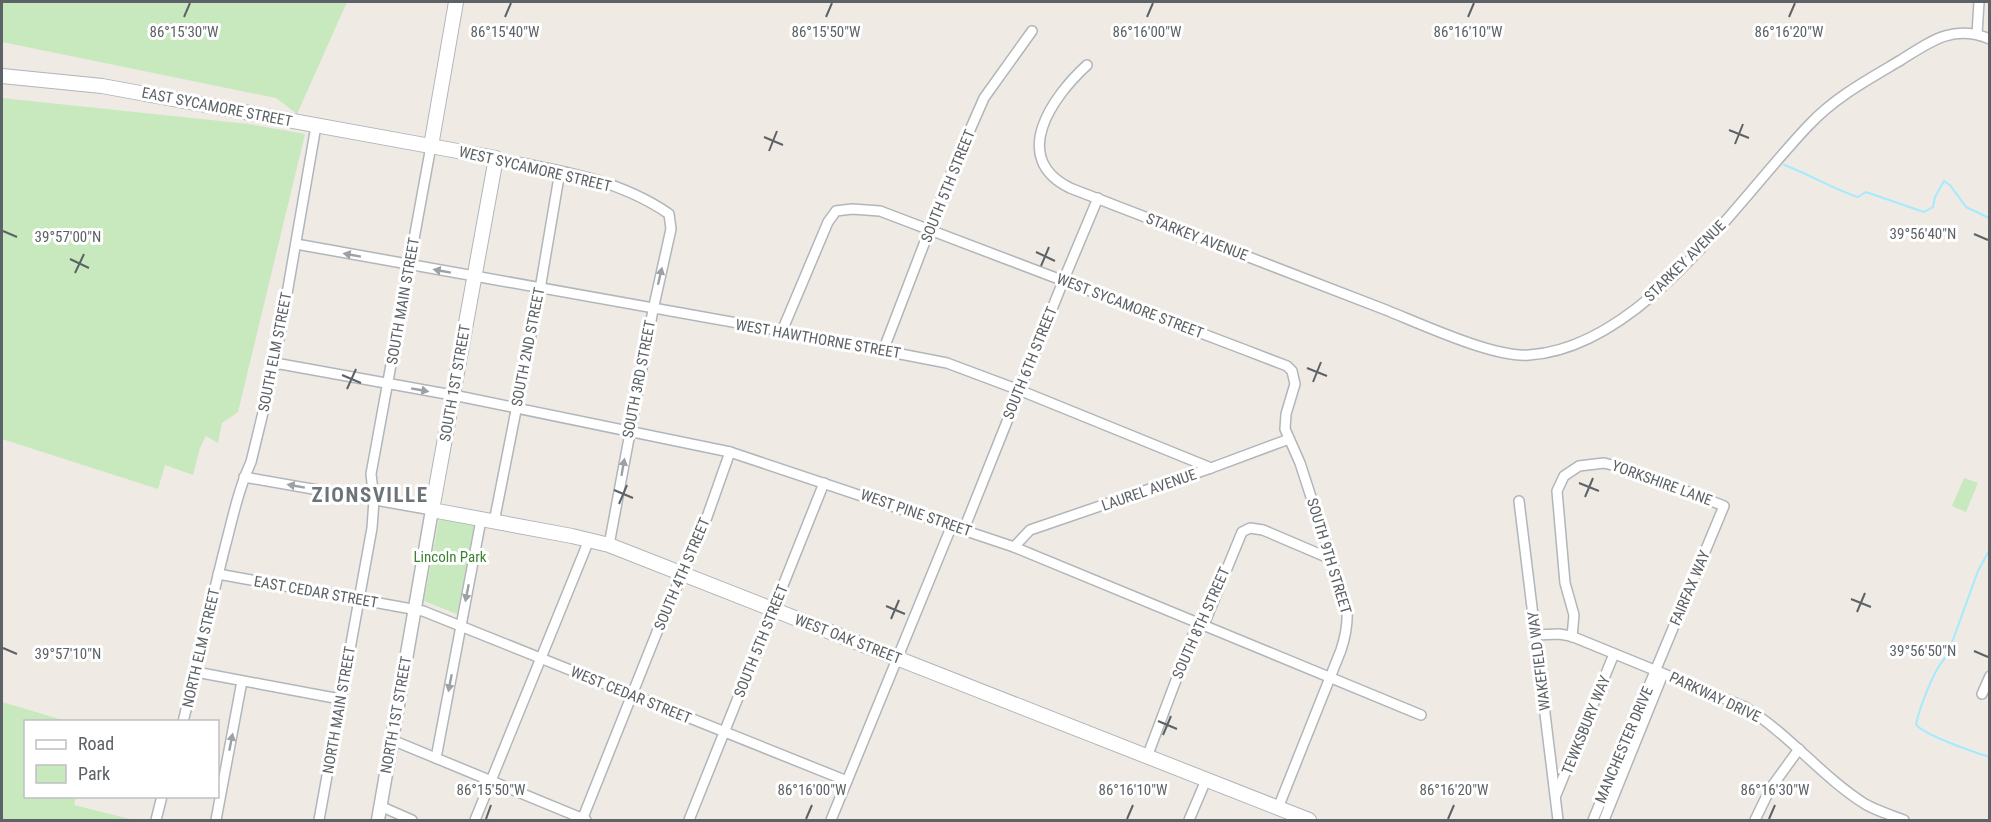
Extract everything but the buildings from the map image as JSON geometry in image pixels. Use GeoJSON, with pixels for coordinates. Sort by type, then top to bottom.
{"type":"FeatureCollection","features":[{"type":"Feature","properties":{"kind":"main road","name":"SOUTH MAIN STREET"},"geometry":{"type":"LineString","coordinates":[[431,146],[456,2]]}},
{"type":"Feature","properties":{"kind":"main road","name":"EAST SYCAMORE STREET"},"geometry":{"type":"LineString","coordinates":[[2,76],[102,86],[431,146]]}},
{"type":"Feature","properties":{"kind":"main road","name":"WEST SYCAMORE STREET"},"geometry":{"type":"LineString","coordinates":[[431,146],[496,158]]}},
{"type":"Feature","properties":{"kind":"main road","name":"SOUTH 1ST STREET"},"geometry":{"type":"LineString","coordinates":[[432,510],[496,158]]}},
{"type":"Feature","properties":{"kind":"main road","name":"WEST OAK STREET"},"geometry":{"type":"LineString","coordinates":[[432,510],[609,545],[1309,820]]}},
{"type":"Feature","properties":{"kind":"street"},"geometry":{"type":"LineString","coordinates":[[1977,34],[1979,2]]}},
{"type":"Feature","properties":{"kind":"street","name":"SOUTH 5TH STREET"},"geometry":{"type":"LineString","coordinates":[[883,351],[930,228],[984,98],[1032,31]]}},
{"type":"Feature","properties":{"kind":"street","name":"STARKEY AVENUE"},"geometry":{"type":"LineString","coordinates":[[1087,65],[1068,82],[1044,121],[1039,136],[1039,153],[1051,176],[1070,188],[1475,344],[1517,355],[1539,354],[1573,345],[1605,330],[1643,303],[1734,211],[1809,124],[1846,93],[1928,43],[1954,33],[1977,34],[1989,39]]}},
{"type":"Feature","properties":{"kind":"street","name":"SOUTH ELM STREET"},"geometry":{"type":"LineString","coordinates":[[218,574],[244,477],[251,462],[275,363],[316,126]]}},
{"type":"Feature","properties":{"kind":"street","name":"SOUTH MAIN STREET"},"geometry":{"type":"LineString","coordinates":[[359,600],[375,500],[371,474],[431,146]]}},
{"type":"Feature","properties":{"kind":"street","name":"WEST SYCAMORE STREET"},"geometry":{"type":"LineString","coordinates":[[496,158],[602,180],[653,203],[669,214]]}},
{"type":"Feature","properties":{"kind":"street","name":"SOUTH 2ND STREET"},"geometry":{"type":"LineString","coordinates":[[436,758],[461,625],[516,408],[540,289],[560,171]]}},
{"type":"Feature","properties":{"kind":"street","name":"SOUTH 6TH STREET"},"geometry":{"type":"LineString","coordinates":[[964,529],[1098,198]]}},
{"type":"Feature","properties":{"kind":"street","name":"WEST SYCAMORE STREET"},"geometry":{"type":"LineString","coordinates":[[782,332],[828,222],[836,211],[852,209],[880,211],[1064,279],[1287,366],[1295,379],[1285,421],[1289,439]]}},
{"type":"Feature","properties":{"kind":"street","name":"SOUTH 3RD STREET"},"geometry":{"type":"LineString","coordinates":[[609,545],[652,310],[671,229],[669,214]]}},
{"type":"Feature","properties":{"kind":"street","name":"WEST HAWTHORNE STREET"},"geometry":{"type":"LineString","coordinates":[[296,244],[947,363],[1211,468]]}},
{"type":"Feature","properties":{"kind":"street","name":"WEST PINE STREET"},"geometry":{"type":"LineString","coordinates":[[275,363],[453,395],[629,430],[730,453],[1014,547],[1421,714]]}},
{"type":"Feature","properties":{"kind":"street","name":"LAUREL AVENUE"},"geometry":{"type":"LineString","coordinates":[[1014,547],[1030,530],[1289,439]]}},
{"type":"Feature","properties":{"kind":"street","name":"SOUTH 9TH STREET"},"geometry":{"type":"LineString","coordinates":[[1278,808],[1347,633],[1348,622],[1347,608],[1300,463],[1289,439]]}},
{"type":"Feature","properties":{"kind":"street","name":"SOUTH 4TH STREET"},"geometry":{"type":"LineString","coordinates":[[584,820],[707,517],[730,453]]}},
{"type":"Feature","properties":{"kind":"street","name":"YORKSHIRE LANE"},"geometry":{"type":"LineString","coordinates":[[1572,637],[1574,615],[1565,583],[1557,491],[1564,476],[1579,466],[1604,463],[1638,472],[1724,506]]}},
{"type":"Feature","properties":{"kind":"street","name":"WEST OAK STREET"},"geometry":{"type":"LineString","coordinates":[[244,477],[432,510]]}},
{"type":"Feature","properties":{"kind":"street","name":"SOUTH 5TH STREET"},"geometry":{"type":"LineString","coordinates":[[689,820],[824,483]]}},
{"type":"Feature","properties":{"kind":"street","name":"WAKEFIELD WAY"},"geometry":{"type":"LineString","coordinates":[[1519,501],[1558,820]]}},
{"type":"Feature","properties":{"kind":"street","name":"FAIRFAX WAY"},"geometry":{"type":"LineString","coordinates":[[1659,672],[1724,506]]}},
{"type":"Feature","properties":{"kind":"street","name":"SOUTH 1ST STREET"},"geometry":{"type":"LineString","coordinates":[[414,609],[432,510]]}},
{"type":"Feature","properties":{"kind":"street"},"geometry":{"type":"LineString","coordinates":[[831,820],[952,525]]}},
{"type":"Feature","properties":{"kind":"street","name":"SOUTH 8TH STREET"},"geometry":{"type":"LineString","coordinates":[[1147,757],[1193,635],[1202,626],[1207,616],[1242,532],[1250,528],[1263,530],[1331,559]]}},
{"type":"Feature","properties":{"kind":"street"},"geometry":{"type":"LineString","coordinates":[[475,820],[589,540]]}},
{"type":"Feature","properties":{"kind":"street","name":"EAST CEDAR STREET"},"geometry":{"type":"LineString","coordinates":[[218,574],[414,609]]}},
{"type":"Feature","properties":{"kind":"street","name":"NORTH ELM STREET"},"geometry":{"type":"LineString","coordinates":[[183,720],[218,574]]}},
{"type":"Feature","properties":{"kind":"street","name":"NORTH MAIN STREET"},"geometry":{"type":"LineString","coordinates":[[319,820],[359,600]]}},
{"type":"Feature","properties":{"kind":"street","name":"WEST CEDAR STREET"},"geometry":{"type":"LineString","coordinates":[[414,609],[461,625],[847,781]]}},
{"type":"Feature","properties":{"kind":"street","name":"NORTH 1ST STREET"},"geometry":{"type":"LineString","coordinates":[[378,820],[414,609]]}},
{"type":"Feature","properties":{"kind":"street","name":"PARKWAY DRIVE"},"geometry":{"type":"LineString","coordinates":[[1535,635],[1559,634],[1572,637],[1745,707],[1769,723],[1854,796],[1877,810],[1904,820]]}},
{"type":"Feature","properties":{"kind":"street","name":"TEWKSBURY WAY"},"geometry":{"type":"LineString","coordinates":[[1556,795],[1614,654]]}},
{"type":"Feature","properties":{"kind":"street"},"geometry":{"type":"LineString","coordinates":[[195,672],[340,699]]}},
{"type":"Feature","properties":{"kind":"street","name":"MANCHESTER DRIVE"},"geometry":{"type":"LineString","coordinates":[[1593,820],[1659,672]]}},
{"type":"Feature","properties":{"kind":"street","name":"MANCHESTER DRIVE"},"geometry":{"type":"LineString","coordinates":[[1604,820],[1659,672]]}},
{"type":"Feature","properties":{"kind":"street"},"geometry":{"type":"LineString","coordinates":[[1982,693],[1989,676]]}},
{"type":"Feature","properties":{"kind":"street"},"geometry":{"type":"LineString","coordinates":[[216,820],[242,681]]}},
{"type":"Feature","properties":{"kind":"street"},"geometry":{"type":"LineString","coordinates":[[392,740],[584,820]]}},
{"type":"Feature","properties":{"kind":"street"},"geometry":{"type":"LineString","coordinates":[[1755,820],[1770,789],[1799,749]]}},
{"type":"Feature","properties":{"kind":"street"},"geometry":{"type":"LineString","coordinates":[[1189,820],[1206,780]]}},
{"type":"Feature","properties":{"kind":"street"},"geometry":{"type":"LineString","coordinates":[[156,820],[162,798]]}},
{"type":"Feature","properties":{"kind":"street"},"geometry":{"type":"LineString","coordinates":[[381,806],[412,820]]}},
{"type":"Feature","properties":{"kind":"green space"},"geometry":{"type":"Polygon","coordinates":[[[2,2],[347,2],[297,114],[276,98],[2,42],[2,2]]]}},
{"type":"Feature","properties":{"kind":"green space"},"geometry":{"type":"Polygon","coordinates":[[[2,98],[249,124],[305,134],[238,412],[222,423],[218,443],[206,436],[200,448],[193,475],[165,465],[158,489],[2,439],[2,98]]]}},
{"type":"Feature","properties":{"kind":"green space"},"geometry":{"type":"Polygon","coordinates":[[[1964,478],[1978,483],[1966,512],[1952,506],[1964,478]]]}},
{"type":"Feature","properties":{"kind":"green space","name":"Lincoln Park"},"geometry":{"type":"Polygon","coordinates":[[[439,519],[474,525],[457,614],[424,601],[439,519]]]}},
{"type":"Feature","properties":{"kind":"green space"},"geometry":{"type":"Polygon","coordinates":[[[2,702],[63,720],[24,720],[24,798],[76,798],[74,805],[134,820],[2,820],[2,702]]]}},
{"type":"Feature","properties":{"kind":"waterway"},"geometry":{"type":"LineString","coordinates":[[1784,165],[1858,197],[1866,192],[1924,212],[1933,207],[1935,197],[1944,181],[1950,185],[1966,207],[1989,218],[1990,225]]}},
{"type":"Feature","properties":{"kind":"waterway"},"geometry":{"type":"LineString","coordinates":[[1990,435],[1990,455]]}},
{"type":"Feature","properties":{"kind":"waterway"},"geometry":{"type":"LineString","coordinates":[[1990,549],[1978,571],[1947,656],[1937,669],[1928,688],[1916,724],[1938,738],[1990,757]]}},
{"type":"Feature","properties":{"kind":"district","name":"ZIONSVILLE"},"geometry":{"type":"Point","coordinates":[370,495]}}]}
